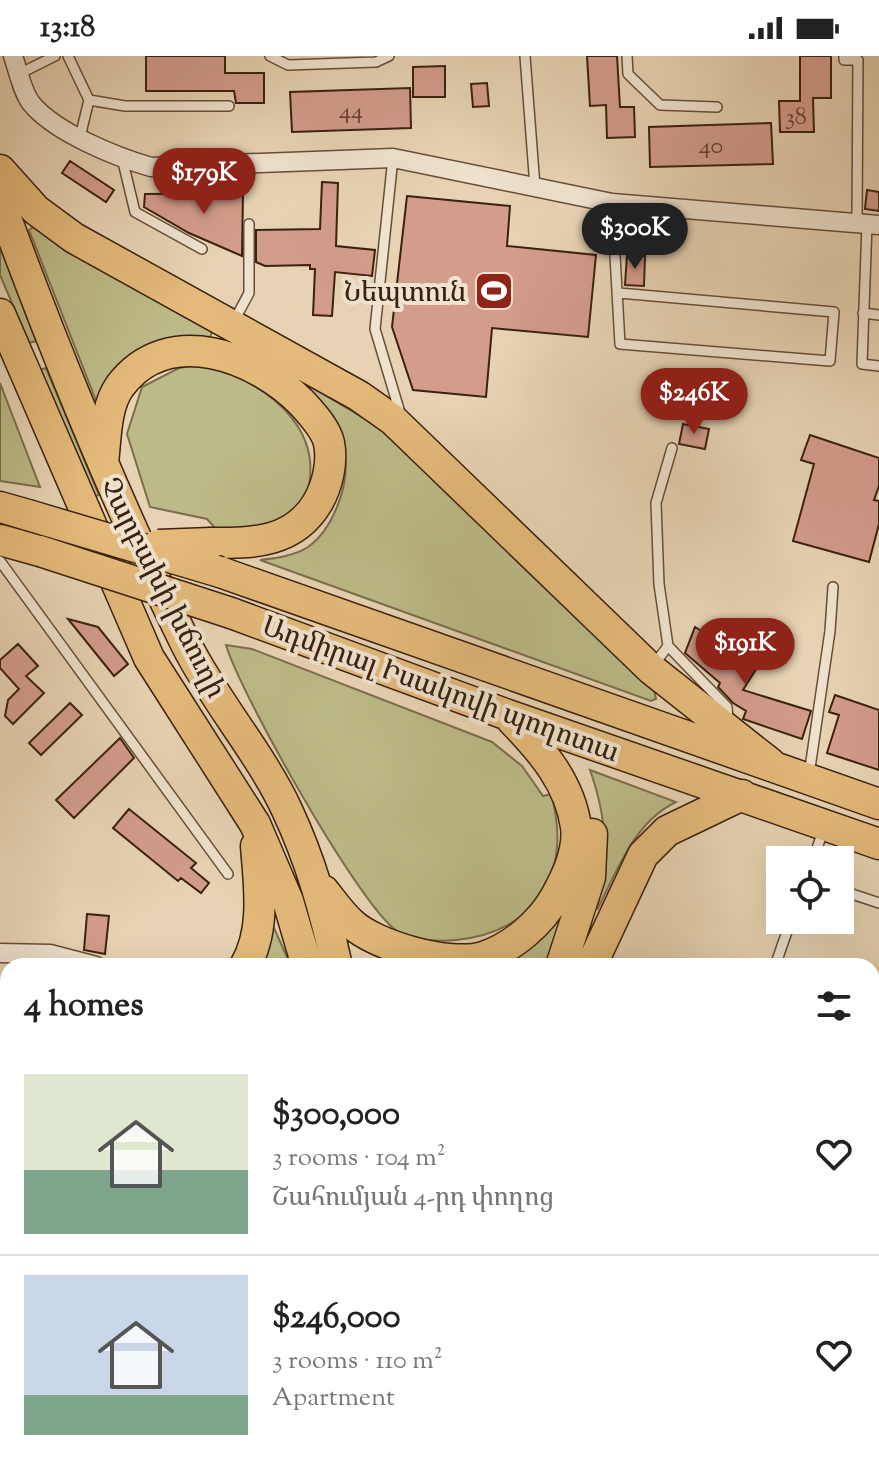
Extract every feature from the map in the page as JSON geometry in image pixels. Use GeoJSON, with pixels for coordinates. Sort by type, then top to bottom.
{"type":"FeatureCollection","features":[{"type":"Feature","properties":{"kind":"highway"},"geometry":{"type":"LineString","coordinates":[[0,170],[36,210],[74,238],[231,328],[359,396],[406,430],[660,657],[730,734],[770,763]]}},
{"type":"Feature","properties":{"kind":"highway","name":"Չարբախի խճուղի"},"geometry":{"type":"LineString","coordinates":[[0,202],[52,345],[103,465],[188,647],[286,808],[318,884],[335,958]]}},
{"type":"Feature","properties":{"kind":"highway","name":"Չարբախի խճուղի"},"geometry":{"type":"LineString","coordinates":[[0,314],[12,355],[149,658],[255,824],[288,901],[305,958]]}},
{"type":"Feature","properties":{"kind":"highway"},"geometry":{"type":"LineString","coordinates":[[12,355],[52,345]]}},
{"type":"Feature","properties":{"kind":"highway"},"geometry":{"type":"LineString","coordinates":[[103,465],[109,413],[120,387],[144,365],[179,351],[218,352],[252,366],[285,387],[314,416],[329,443],[327,485],[300,526],[283,536],[262,541],[132,546]]}},
{"type":"Feature","properties":{"kind":"highway","name":"Ադմիրալ Իսակովի պողոտա"},"geometry":{"type":"LineString","coordinates":[[10,510],[220,572],[670,732],[770,763],[879,804]]}},
{"type":"Feature","properties":{"kind":"highway","name":"Ադմիրալ Իսակովի պողոտա"},"geometry":{"type":"LineString","coordinates":[[0,540],[231,613],[519,719],[879,844]]}},
{"type":"Feature","properties":{"kind":"highway"},"geometry":{"type":"LineString","coordinates":[[318,884],[351,924],[386,946],[437,956],[481,958],[513,942],[535,924],[550,907],[569,868],[576,829],[568,796],[557,774],[519,719]]}},
{"type":"Feature","properties":{"kind":"highway"},"geometry":{"type":"LineString","coordinates":[[519,719],[574,776],[592,814],[590,877],[564,958]]}},
{"type":"Feature","properties":{"kind":"highway"},"geometry":{"type":"LineString","coordinates":[[595,958],[643,855],[667,831],[742,795]]}},
{"type":"Feature","properties":{"kind":"highway"},"geometry":{"type":"LineString","coordinates":[[250,958],[260,910],[255,824]]}},
{"type":"Feature","properties":{"kind":"street"},"geometry":{"type":"LineString","coordinates":[[15,62],[31,102],[80,137],[122,158],[151,167],[393,158],[612,203],[868,224]]}},
{"type":"Feature","properties":{"kind":"street"},"geometry":{"type":"LineString","coordinates":[[0,953],[50,954],[65,958]]}},
{"type":"Feature","properties":{"kind":"lane"},"geometry":{"type":"LineString","coordinates":[[15,62],[55,56]]}},
{"type":"Feature","properties":{"kind":"lane"},"geometry":{"type":"LineString","coordinates":[[68,56],[89,100],[80,137]]}},
{"type":"Feature","properties":{"kind":"lane"},"geometry":{"type":"LineString","coordinates":[[270,56],[288,65],[376,62],[389,56]]}},
{"type":"Feature","properties":{"kind":"lane"},"geometry":{"type":"LineString","coordinates":[[525,56],[535,187]]}},
{"type":"Feature","properties":{"kind":"lane"},"geometry":{"type":"LineString","coordinates":[[627,56],[628,74],[660,105],[717,107]]}},
{"type":"Feature","properties":{"kind":"lane"},"geometry":{"type":"LineString","coordinates":[[844,56],[844,60],[858,60],[868,224],[862,364],[879,366]]}},
{"type":"Feature","properties":{"kind":"lane"},"geometry":{"type":"LineString","coordinates":[[89,100],[125,106],[229,106]]}},
{"type":"Feature","properties":{"kind":"lane"},"geometry":{"type":"LineString","coordinates":[[122,158],[135,212],[202,249]]}},
{"type":"Feature","properties":{"kind":"lane"},"geometry":{"type":"LineString","coordinates":[[393,158],[375,329],[406,430]]}},
{"type":"Feature","properties":{"kind":"lane"},"geometry":{"type":"LineString","coordinates":[[612,203],[620,344],[830,361],[834,312],[619,293]]}},
{"type":"Feature","properties":{"kind":"lane"},"geometry":{"type":"LineString","coordinates":[[231,328],[249,293],[249,224]]}},
{"type":"Feature","properties":{"kind":"lane"},"geometry":{"type":"LineString","coordinates":[[863,313],[879,315]]}},
{"type":"Feature","properties":{"kind":"lane"},"geometry":{"type":"LineString","coordinates":[[660,657],[656,503],[672,448]]}},
{"type":"Feature","properties":{"kind":"lane"},"geometry":{"type":"LineString","coordinates":[[0,561],[228,874]]}},
{"type":"Feature","properties":{"kind":"lane"},"geometry":{"type":"LineString","coordinates":[[808,779],[830,631],[833,587]]}},
{"type":"Feature","properties":{"kind":"lane"},"geometry":{"type":"LineString","coordinates":[[818,846],[825,825]]}},
{"type":"Feature","properties":{"kind":"lane"},"geometry":{"type":"LineString","coordinates":[[854,895],[879,903]]}},
{"type":"Feature","properties":{"kind":"lane"},"geometry":{"type":"LineString","coordinates":[[778,958],[786,934]]}},
{"type":"Feature","properties":{"kind":"shaded area"},"geometry":{"type":"Polygon","coordinates":[[[33,227],[212,332],[209,340],[97,403],[29,230],[33,227]]]}},
{"type":"Feature","properties":{"kind":"shaded area"},"geometry":{"type":"Polygon","coordinates":[[[0,246],[36,341],[29,343],[0,275],[0,246]]]}},
{"type":"Feature","properties":{"kind":"shaded area"},"geometry":{"type":"Polygon","coordinates":[[[203,364],[252,385],[291,417],[303,437],[310,459],[309,485],[300,513],[255,531],[216,529],[207,519],[150,507],[127,434],[142,387],[179,368],[203,364]]]}},
{"type":"Feature","properties":{"kind":"shaded area"},"geometry":{"type":"Polygon","coordinates":[[[46,368],[99,495],[92,497],[39,370],[46,368]]]}},
{"type":"Feature","properties":{"kind":"shaded area"},"geometry":{"type":"Polygon","coordinates":[[[297,378],[378,427],[654,690],[656,699],[651,701],[260,560],[297,553],[317,539],[337,507],[344,482],[346,469],[343,451],[297,378]]]}},
{"type":"Feature","properties":{"kind":"shaded area"},"geometry":{"type":"Polygon","coordinates":[[[0,383],[40,487],[0,481],[0,383]]]}},
{"type":"Feature","properties":{"kind":"shaded area"},"geometry":{"type":"Polygon","coordinates":[[[226,645],[252,649],[492,742],[522,766],[543,796],[551,794],[557,822],[557,848],[552,872],[542,893],[528,911],[509,925],[485,935],[456,940],[426,940],[397,931],[380,914],[330,843],[253,707],[226,645]]]}},
{"type":"Feature","properties":{"kind":"shaded area"},"geometry":{"type":"Polygon","coordinates":[[[590,770],[676,802],[661,811],[638,835],[597,910],[604,840],[601,807],[590,770]]]}},
{"type":"Feature","properties":{"kind":"shaded area"},"geometry":{"type":"Polygon","coordinates":[[[266,910],[287,958],[254,958],[266,910]]]}},
{"type":"Feature","properties":{"kind":"shaded area"},"geometry":{"type":"Polygon","coordinates":[[[567,912],[551,958],[509,958],[567,912]]]}},
{"type":"Feature","properties":{"kind":"building"},"geometry":{"type":"Polygon","coordinates":[[[146,56],[225,56],[225,73],[264,73],[264,103],[236,103],[234,91],[146,91],[146,56]]]}},
{"type":"Feature","properties":{"kind":"building"},"geometry":{"type":"Polygon","coordinates":[[[587,56],[617,56],[620,107],[634,107],[635,137],[607,138],[606,105],[590,106],[587,56]]]}},
{"type":"Feature","properties":{"kind":"building"},"geometry":{"type":"Polygon","coordinates":[[[800,56],[831,56],[831,98],[813,98],[814,132],[780,132],[779,101],[800,101],[800,56]]]}},
{"type":"Feature","properties":{"kind":"building"},"geometry":{"type":"Polygon","coordinates":[[[445,66],[445,97],[413,97],[413,67],[445,66]]]}},
{"type":"Feature","properties":{"kind":"building"},"geometry":{"type":"Polygon","coordinates":[[[487,83],[489,106],[473,107],[471,84],[487,83]]]}},
{"type":"Feature","properties":{"kind":"building"},"geometry":{"type":"Polygon","coordinates":[[[410,88],[411,128],[292,132],[290,92],[410,88]]]}},
{"type":"Feature","properties":{"kind":"building"},"geometry":{"type":"Polygon","coordinates":[[[771,123],[773,164],[650,167],[649,127],[771,123]]]}},
{"type":"Feature","properties":{"kind":"building"},"geometry":{"type":"Polygon","coordinates":[[[70,161],[114,190],[106,202],[62,173],[70,161]]]}},
{"type":"Feature","properties":{"kind":"building"},"geometry":{"type":"Polygon","coordinates":[[[322,182],[338,183],[336,246],[375,250],[372,276],[335,272],[332,316],[313,315],[315,269],[310,269],[310,265],[265,266],[256,262],[256,230],[320,229],[322,182]]]}},
{"type":"Feature","properties":{"kind":"building"},"geometry":{"type":"Polygon","coordinates":[[[867,190],[879,192],[879,211],[865,209],[867,190]]]}},
{"type":"Feature","properties":{"kind":"building"},"geometry":{"type":"Polygon","coordinates":[[[243,193],[242,256],[189,233],[144,207],[145,194],[243,193]]]}},
{"type":"Feature","properties":{"kind":"building","name":"Նեպտուն"},"geometry":{"type":"Polygon","coordinates":[[[407,196],[510,206],[507,246],[596,255],[588,337],[492,328],[486,397],[413,390],[392,327],[407,196]]]}},
{"type":"Feature","properties":{"kind":"building"},"geometry":{"type":"Polygon","coordinates":[[[627,255],[645,256],[644,286],[625,285],[627,255]]]}},
{"type":"Feature","properties":{"kind":"building"},"geometry":{"type":"Polygon","coordinates":[[[683,424],[709,429],[705,449],[679,444],[683,424]]]}},
{"type":"Feature","properties":{"kind":"building"},"geometry":{"type":"Polygon","coordinates":[[[810,435],[879,458],[879,486],[874,500],[879,501],[879,524],[869,562],[793,541],[814,464],[801,460],[810,435]]]}},
{"type":"Feature","properties":{"kind":"building"},"geometry":{"type":"Polygon","coordinates":[[[68,619],[98,627],[128,664],[114,676],[68,619]]]}},
{"type":"Feature","properties":{"kind":"building"},"geometry":{"type":"Polygon","coordinates":[[[695,627],[758,666],[743,690],[811,711],[802,739],[743,719],[746,711],[733,703],[718,687],[720,683],[685,653],[695,627]]]}},
{"type":"Feature","properties":{"kind":"building"},"geometry":{"type":"Polygon","coordinates":[[[18,644],[38,666],[26,676],[44,693],[13,724],[5,716],[8,700],[19,689],[0,668],[0,660],[18,644]]]}},
{"type":"Feature","properties":{"kind":"building"},"geometry":{"type":"Polygon","coordinates":[[[835,695],[879,710],[879,770],[827,753],[839,715],[829,712],[835,695]]]}},
{"type":"Feature","properties":{"kind":"building"},"geometry":{"type":"Polygon","coordinates":[[[70,703],[82,715],[41,755],[29,743],[70,703]]]}},
{"type":"Feature","properties":{"kind":"building"},"geometry":{"type":"Polygon","coordinates":[[[120,738],[134,758],[74,818],[56,800],[120,738]]]}},
{"type":"Feature","properties":{"kind":"building"},"geometry":{"type":"Polygon","coordinates":[[[129,809],[196,863],[191,868],[209,883],[201,893],[181,878],[178,881],[113,828],[129,809]]]}},
{"type":"Feature","properties":{"kind":"building"},"geometry":{"type":"Polygon","coordinates":[[[87,914],[109,916],[105,954],[84,950],[87,914]]]}},
{"type":"Feature","properties":{"kind":"place","name":"Նեպտուն"},"geometry":{"type":"Point","coordinates":[494,291]}}]}
